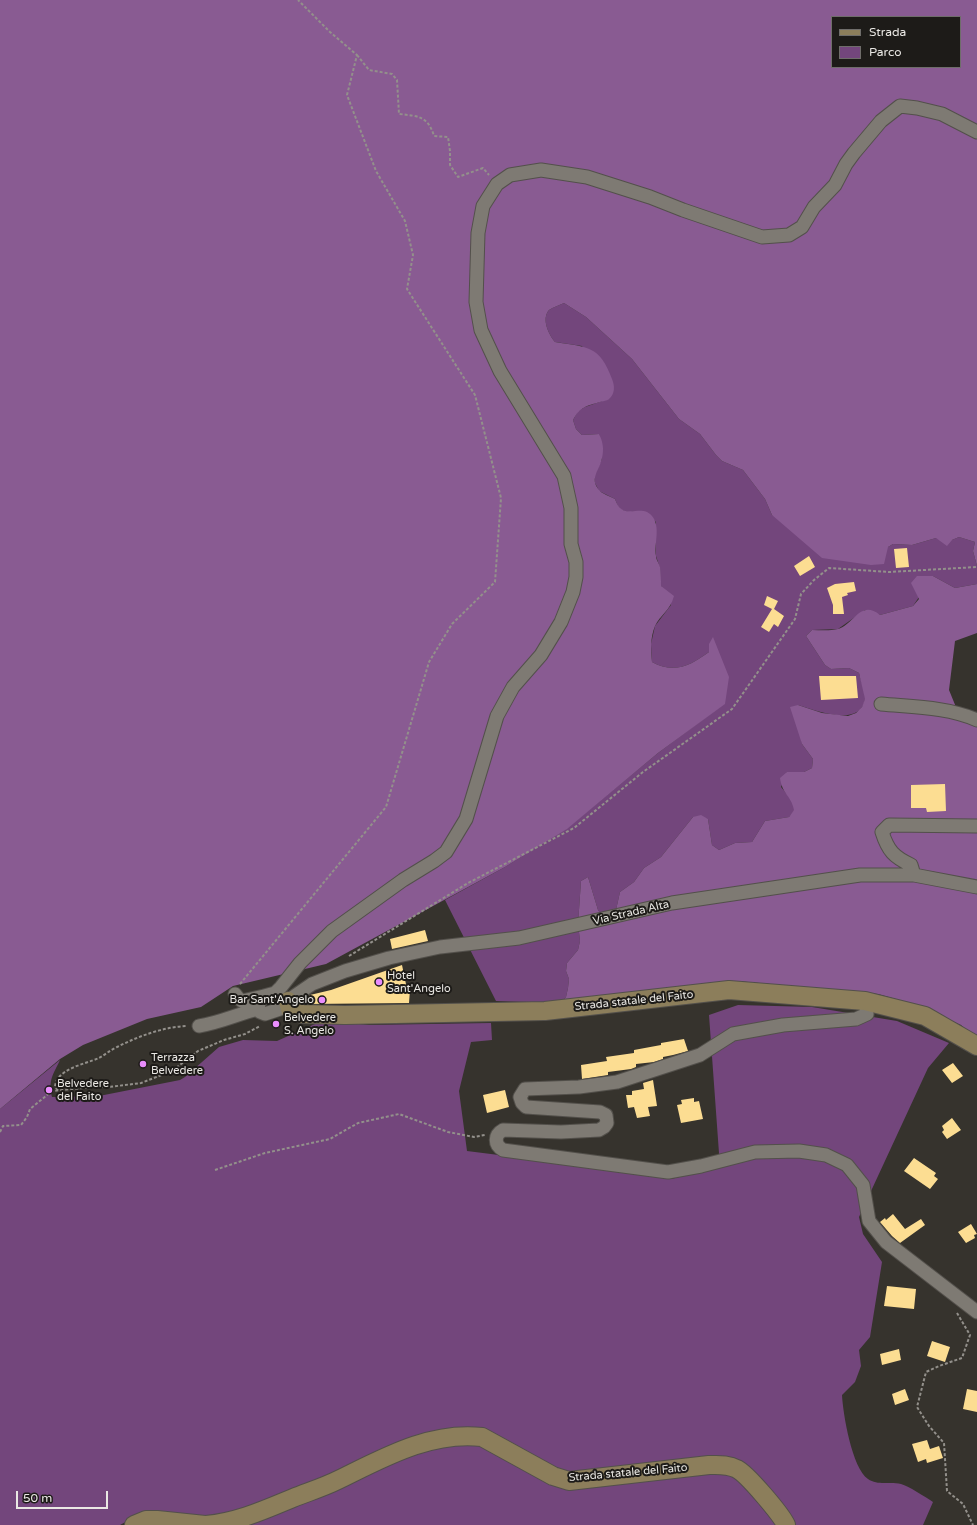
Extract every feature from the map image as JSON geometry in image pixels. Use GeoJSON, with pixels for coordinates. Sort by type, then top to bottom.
{"type":"FeatureCollection","features":[{"type":"Feature","properties":{"kind":"street"},"geometry":{"type":"LineString","coordinates":[[236,994],[242,1001],[275,993],[282,987],[300,964],[332,931],[403,880],[446,852],[466,819],[497,716],[513,687],[541,654],[562,622],[573,592],[576,577],[576,562],[571,544],[571,508],[564,476],[496,364],[481,330],[476,302],[478,233],[483,206],[497,184],[510,175],[541,170],[587,177],[650,197],[762,237],[790,235],[802,227],[814,207],[835,185],[846,164],[854,153],[881,121],[900,106],[917,108],[942,114],[977,132]]}},
{"type":"Feature","properties":{"kind":"street"},"geometry":{"type":"LineString","coordinates":[[881,704],[932,709],[966,715],[977,720]]}},
{"type":"Feature","properties":{"kind":"street"},"geometry":{"type":"LineString","coordinates":[[914,875],[911,865],[898,859],[886,846],[882,832],[889,825],[977,826]]}},
{"type":"Feature","properties":{"kind":"street","name":"Via Strada Alta"},"geometry":{"type":"LineString","coordinates":[[199,1026],[210,1024],[236,1014],[280,1009],[290,999],[312,984],[345,971],[389,958],[440,947],[520,938],[680,902],[860,875],[914,875],[977,887]]}},
{"type":"Feature","properties":{"kind":"street","name":"Strada statale del Faito"},"geometry":{"type":"LineString","coordinates":[[290,999],[290,1009],[302,1014],[345,1015],[545,1011],[729,990],[865,1000],[925,1016],[977,1046]]}},
{"type":"Feature","properties":{"kind":"street"},"geometry":{"type":"LineString","coordinates":[[263,1011],[259,1003],[264,996]]}},
{"type":"Feature","properties":{"kind":"street"},"geometry":{"type":"LineString","coordinates":[[865,1000],[867,1014],[856,1019],[783,1025],[733,1034],[700,1055],[617,1082],[579,1088],[525,1089],[520,1097],[522,1103],[526,1107],[602,1112],[606,1115],[606,1126],[599,1130],[561,1132],[503,1130],[498,1134],[496,1143],[500,1149],[503,1150],[668,1172],[701,1166],[755,1152],[799,1151],[826,1155],[848,1165],[863,1185],[869,1221],[886,1242],[977,1312]]}},
{"type":"Feature","properties":{"kind":"street","name":"Strada statale del Faito"},"geometry":{"type":"LineString","coordinates":[[134,1525],[146,1520],[206,1525],[242,1519],[337,1481],[379,1459],[404,1449],[445,1438],[470,1435],[482,1437],[552,1476],[569,1481],[709,1465],[726,1465],[738,1469],[756,1487],[786,1525]]}},
{"type":"Feature","properties":{"kind":"path"},"geometry":{"type":"LineString","coordinates":[[298,0],[330,32],[357,55],[369,70],[392,74],[397,80],[399,114],[418,116],[431,127],[434,136],[448,137],[450,164],[458,177],[484,168],[497,184]]}},
{"type":"Feature","properties":{"kind":"path"},"geometry":{"type":"LineString","coordinates":[[236,994],[242,980],[386,806],[429,662],[452,624],[495,582],[501,498],[475,395],[407,289],[413,255],[405,221],[376,171],[347,95],[357,55]]}},
{"type":"Feature","properties":{"kind":"path"},"geometry":{"type":"LineString","coordinates":[[346,958],[468,884],[574,828],[643,772],[732,709],[795,619],[801,594],[814,580],[829,568],[890,572],[977,567]]}},
{"type":"Feature","properties":{"kind":"path"},"geometry":{"type":"LineString","coordinates":[[0,1132],[3,1126],[21,1125],[27,1117],[30,1109],[48,1093],[58,1090],[121,1086],[141,1083],[172,1071],[198,1051],[224,1040],[245,1034],[260,1026],[263,1011]]}},
{"type":"Feature","properties":{"kind":"path"},"geometry":{"type":"LineString","coordinates":[[58,1090],[55,1087],[55,1082],[62,1074],[99,1058],[115,1047],[160,1030],[185,1026],[199,1026]]}},
{"type":"Feature","properties":{"kind":"path"},"geometry":{"type":"LineString","coordinates":[[216,1170],[265,1153],[330,1139],[358,1123],[399,1114],[448,1132],[474,1137],[498,1134]]}},
{"type":"Feature","properties":{"kind":"path"},"geometry":{"type":"LineString","coordinates":[[955,1310],[970,1335],[962,1358],[926,1372],[917,1407],[929,1426],[944,1443],[947,1491],[963,1504],[973,1525]]}},
{"type":"Feature","properties":{"kind":"green space"},"geometry":{"type":"Polygon","coordinates":[[[564,303],[586,317],[632,359],[679,419],[700,434],[722,461],[743,470],[765,499],[772,515],[888,547],[893,544],[912,545],[936,538],[952,540],[959,537],[975,542],[973,551],[977,566],[977,584],[955,588],[933,576],[913,606],[880,615],[865,610],[838,629],[812,630],[806,636],[825,665],[831,669],[849,668],[859,673],[865,700],[861,708],[854,713],[845,715],[825,713],[798,705],[802,744],[813,759],[812,768],[804,772],[787,772],[781,787],[793,801],[795,810],[789,817],[765,821],[752,842],[735,843],[719,850],[712,845],[708,819],[693,817],[661,857],[644,868],[634,882],[620,892],[616,910],[603,917],[598,910],[588,877],[581,881],[578,924],[580,941],[578,950],[567,963],[566,971],[569,979],[566,997],[561,1003],[496,1001],[445,900],[505,867],[566,829],[658,753],[725,703],[709,644],[709,652],[682,667],[675,668],[660,666],[652,662],[651,644],[655,626],[671,605],[661,586],[660,568],[656,556],[656,522],[643,511],[629,512],[622,510],[619,508],[615,499],[599,491],[595,483],[595,474],[602,459],[599,434],[582,435],[576,429],[573,420],[578,411],[608,399],[582,346],[555,342],[548,331],[546,318],[549,310],[564,303]]]}},
{"type":"Feature","properties":{"kind":"green space"},"geometry":{"type":"Polygon","coordinates":[[[738,1005],[812,1007],[897,1021],[949,1043],[928,1068],[859,1217],[863,1234],[882,1262],[870,1337],[859,1350],[861,1366],[855,1382],[842,1395],[849,1440],[857,1464],[862,1473],[872,1481],[904,1485],[933,1502],[923,1525],[793,1525],[741,1463],[569,1474],[484,1431],[334,1475],[222,1517],[129,1520],[120,1525],[0,1525],[0,1109],[60,1060],[51,1082],[52,1097],[99,1096],[180,1080],[219,1047],[243,1040],[277,1041],[324,1020],[369,1025],[491,1023],[492,1040],[471,1042],[459,1091],[467,1151],[618,1170],[671,1179],[720,1167],[709,1015],[738,1005]]]}},
{"type":"Feature","properties":{"kind":"green space"},"geometry":{"type":"Polygon","coordinates":[[[459,1444],[479,1445],[549,1483],[724,1473],[733,1476],[750,1493],[776,1525],[249,1525],[340,1488],[407,1457],[459,1444]]]}},
{"type":"Feature","properties":{"kind":"shaded area"},"geometry":{"type":"Polygon","coordinates":[[[0,0],[977,0],[977,566],[973,551],[975,542],[959,537],[952,540],[947,546],[936,538],[912,545],[893,544],[888,547],[884,564],[871,565],[822,558],[772,515],[765,499],[743,470],[722,461],[700,434],[679,419],[632,359],[586,317],[564,303],[549,310],[546,322],[548,331],[555,342],[584,347],[597,354],[603,360],[613,382],[613,392],[609,399],[584,408],[578,412],[573,420],[576,429],[582,435],[599,434],[603,455],[595,478],[596,486],[602,493],[615,499],[618,506],[623,510],[648,512],[655,520],[657,530],[656,559],[660,567],[661,586],[674,596],[668,609],[657,622],[653,630],[651,644],[652,662],[660,666],[675,668],[682,667],[709,652],[709,644],[713,637],[729,677],[725,704],[658,753],[567,829],[505,867],[326,964],[233,986],[201,1007],[147,1019],[83,1045],[60,1059],[0,1109],[0,0]]]}},
{"type":"Feature","properties":{"kind":"shaded area"},"geometry":{"type":"Polygon","coordinates":[[[917,576],[933,576],[955,588],[977,584],[977,633],[955,641],[949,690],[960,717],[977,726],[977,1036],[973,1036],[961,1025],[917,1005],[878,994],[737,981],[561,1003],[566,997],[568,988],[569,979],[566,971],[567,963],[578,950],[580,941],[578,924],[581,881],[588,877],[598,910],[603,917],[616,910],[620,892],[634,882],[644,868],[661,857],[693,817],[701,815],[708,819],[712,845],[719,850],[735,843],[752,842],[765,821],[789,817],[794,810],[793,805],[783,788],[780,778],[787,772],[804,772],[812,768],[813,759],[802,744],[790,707],[798,705],[822,713],[848,716],[856,713],[862,707],[865,699],[859,673],[849,668],[831,669],[825,665],[806,636],[812,630],[828,630],[844,627],[862,611],[873,611],[880,615],[913,606],[919,599],[911,583],[917,576]]]}},
{"type":"Feature","properties":{"kind":"building"},"geometry":{"type":"Polygon","coordinates":[[[907,548],[909,567],[896,568],[894,549],[907,548]]]}},
{"type":"Feature","properties":{"kind":"building"},"geometry":{"type":"Polygon","coordinates":[[[809,556],[815,567],[800,576],[794,566],[809,556]]]}},
{"type":"Feature","properties":{"kind":"building"},"geometry":{"type":"Polygon","coordinates":[[[854,582],[856,591],[847,593],[848,595],[842,597],[844,614],[833,614],[833,605],[827,588],[835,584],[854,582]]]}},
{"type":"Feature","properties":{"kind":"building"},"geometry":{"type":"Polygon","coordinates":[[[767,596],[778,601],[774,609],[784,616],[778,627],[774,624],[769,632],[761,627],[772,609],[764,605],[767,596]]]}},
{"type":"Feature","properties":{"kind":"building"},"geometry":{"type":"Polygon","coordinates":[[[819,676],[856,676],[858,698],[821,700],[819,676]]]}},
{"type":"Feature","properties":{"kind":"building"},"geometry":{"type":"Polygon","coordinates":[[[945,784],[946,811],[927,812],[926,808],[911,808],[911,785],[945,784]]]}},
{"type":"Feature","properties":{"kind":"building"},"geometry":{"type":"Polygon","coordinates":[[[425,930],[428,941],[392,949],[390,939],[425,930]]]}},
{"type":"Feature","properties":{"kind":"building","name":"Hotel Sant'Angelo"},"geometry":{"type":"Polygon","coordinates":[[[402,965],[407,989],[410,990],[409,1003],[308,1004],[307,997],[310,995],[331,990],[402,965]]]}},
{"type":"Feature","properties":{"kind":"building"},"geometry":{"type":"Polygon","coordinates":[[[684,1039],[688,1051],[663,1057],[663,1059],[654,1062],[636,1064],[636,1067],[631,1069],[608,1072],[608,1075],[582,1079],[581,1065],[607,1061],[606,1057],[634,1053],[634,1050],[684,1039]]]}},
{"type":"Feature","properties":{"kind":"building"},"geometry":{"type":"Polygon","coordinates":[[[953,1063],[963,1076],[952,1083],[942,1070],[953,1063]]]}},
{"type":"Feature","properties":{"kind":"building"},"geometry":{"type":"Polygon","coordinates":[[[653,1080],[657,1106],[648,1107],[650,1116],[637,1118],[634,1107],[628,1108],[626,1095],[632,1095],[632,1091],[644,1089],[643,1083],[653,1080]]]}},
{"type":"Feature","properties":{"kind":"building"},"geometry":{"type":"Polygon","coordinates":[[[505,1090],[509,1107],[487,1113],[483,1095],[505,1090]]]}},
{"type":"Feature","properties":{"kind":"building"},"geometry":{"type":"Polygon","coordinates":[[[694,1098],[694,1102],[699,1101],[703,1119],[681,1123],[677,1105],[682,1104],[681,1100],[694,1098]]]}},
{"type":"Feature","properties":{"kind":"building"},"geometry":{"type":"Polygon","coordinates":[[[952,1118],[961,1130],[947,1139],[942,1132],[944,1130],[942,1126],[952,1118]]]}},
{"type":"Feature","properties":{"kind":"building"},"geometry":{"type":"Polygon","coordinates":[[[914,1158],[936,1173],[934,1176],[938,1179],[930,1189],[904,1171],[914,1158]]]}},
{"type":"Feature","properties":{"kind":"building"},"geometry":{"type":"Polygon","coordinates":[[[893,1214],[905,1229],[921,1219],[925,1225],[900,1243],[880,1222],[885,1218],[886,1220],[893,1214]]]}},
{"type":"Feature","properties":{"kind":"building"},"geometry":{"type":"Polygon","coordinates":[[[971,1224],[977,1234],[974,1235],[975,1238],[966,1243],[958,1232],[971,1224]]]}},
{"type":"Feature","properties":{"kind":"building"},"geometry":{"type":"Polygon","coordinates":[[[887,1286],[916,1289],[914,1309],[884,1306],[887,1286]]]}},
{"type":"Feature","properties":{"kind":"building"},"geometry":{"type":"Polygon","coordinates":[[[932,1341],[950,1347],[945,1362],[927,1356],[932,1341]]]}},
{"type":"Feature","properties":{"kind":"building"},"geometry":{"type":"Polygon","coordinates":[[[899,1349],[901,1360],[882,1365],[880,1354],[899,1349]]]}},
{"type":"Feature","properties":{"kind":"building"},"geometry":{"type":"Polygon","coordinates":[[[905,1389],[909,1400],[895,1405],[892,1394],[905,1389]]]}},
{"type":"Feature","properties":{"kind":"building"},"geometry":{"type":"Polygon","coordinates":[[[967,1389],[977,1391],[977,1412],[963,1409],[967,1389]]]}},
{"type":"Feature","properties":{"kind":"building"},"geometry":{"type":"Polygon","coordinates":[[[927,1440],[930,1449],[939,1446],[943,1458],[927,1463],[926,1459],[918,1462],[912,1444],[927,1440]]]}},
{"type":"Feature","properties":{"kind":"place","name":"Hotel Sant'Angelo"},"geometry":{"type":"Point","coordinates":[379,982]}},
{"type":"Feature","properties":{"kind":"place","name":"Bar Sant'Angelo"},"geometry":{"type":"Point","coordinates":[322,1000]}},
{"type":"Feature","properties":{"kind":"place","name":"Belvedere S. Angelo"},"geometry":{"type":"Point","coordinates":[276,1024]}},
{"type":"Feature","properties":{"kind":"place","name":"Terrazza Belvedere"},"geometry":{"type":"Point","coordinates":[143,1064]}},
{"type":"Feature","properties":{"kind":"place","name":"Belvedere del Faito"},"geometry":{"type":"Point","coordinates":[49,1090]}}]}
